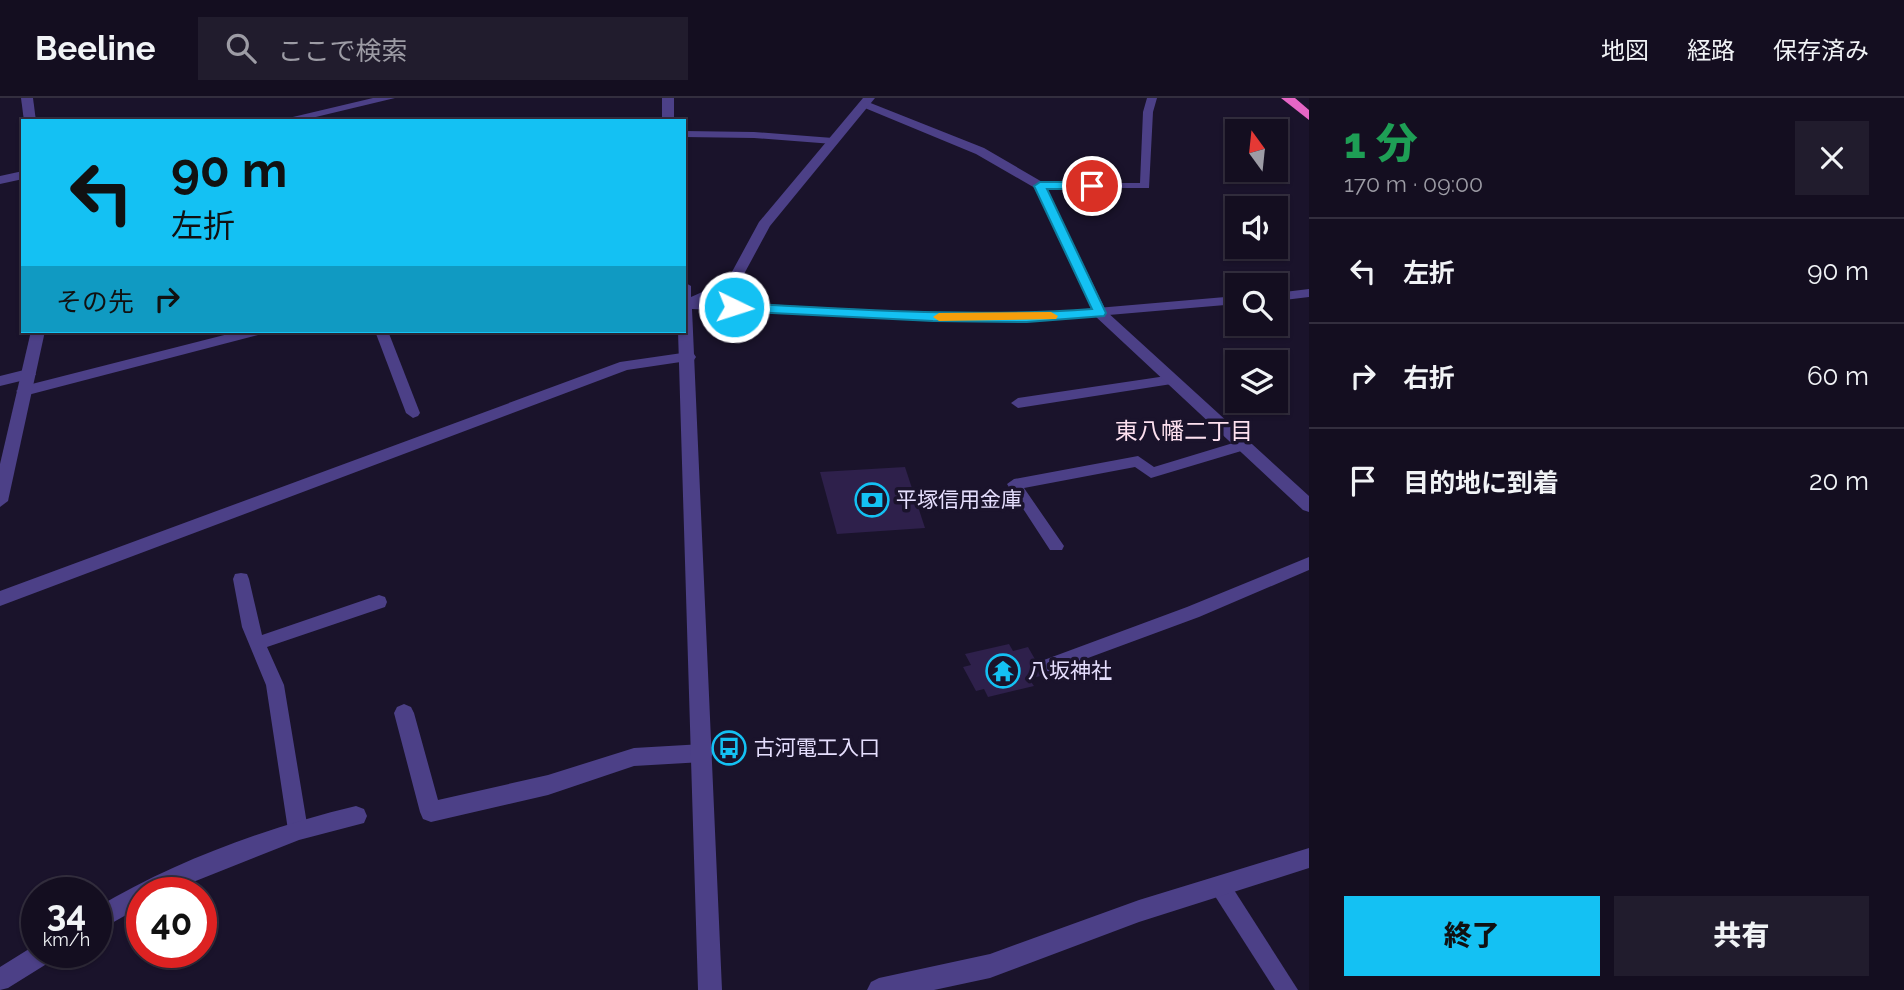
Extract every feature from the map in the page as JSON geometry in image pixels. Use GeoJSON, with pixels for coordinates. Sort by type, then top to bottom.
{"type":"FeatureCollection","features":[{"type":"Feature","properties":{"kind":"highway"},"geometry":{"type":"LineString","coordinates":[[1287,98],[1309,116]]}},
{"type":"Feature","properties":{"kind":"street"},"geometry":{"type":"LineString","coordinates":[[27,98],[30,119]]}},
{"type":"Feature","properties":{"kind":"street"},"geometry":{"type":"LineString","coordinates":[[291,119],[389,98]]}},
{"type":"Feature","properties":{"kind":"street"},"geometry":{"type":"LineString","coordinates":[[668,98],[668,119]]}},
{"type":"Feature","properties":{"kind":"street"},"geometry":{"type":"LineString","coordinates":[[686,295],[732,284],[764,225],[867,101],[980,151],[1040,186],[1100,313],[1309,506]]}},
{"type":"Feature","properties":{"kind":"street"},"geometry":{"type":"LineString","coordinates":[[0,180],[21,175]]}},
{"type":"Feature","properties":{"kind":"street"},"geometry":{"type":"LineString","coordinates":[[686,295],[933,317],[1027,318],[1225,301]]}},
{"type":"Feature","properties":{"kind":"street"},"geometry":{"type":"LineString","coordinates":[[1288,296],[1307,295]]}},
{"type":"Feature","properties":{"kind":"street"},"geometry":{"type":"LineString","coordinates":[[686,310],[710,990]]}},
{"type":"Feature","properties":{"kind":"street"},"geometry":{"type":"LineString","coordinates":[[0,501],[37,333]]}},
{"type":"Feature","properties":{"kind":"street"},"geometry":{"type":"LineString","coordinates":[[24,391],[249,333]]}},
{"type":"Feature","properties":{"kind":"street"},"geometry":{"type":"LineString","coordinates":[[0,599],[625,365],[689,357]]}},
{"type":"Feature","properties":{"kind":"street"},"geometry":{"type":"LineString","coordinates":[[0,381],[28,373]]}},
{"type":"Feature","properties":{"kind":"street"},"geometry":{"type":"LineString","coordinates":[[404,713],[430,812],[548,785],[634,757],[703,753]]}},
{"type":"Feature","properties":{"kind":"street"},"geometry":{"type":"LineString","coordinates":[[182,877],[298,830],[356,816]]}},
{"type":"Feature","properties":{"kind":"street"},"geometry":{"type":"LineString","coordinates":[[879,990],[990,966],[1139,911],[1309,858]]}},
{"type":"Feature","properties":{"kind":"street"},"geometry":{"type":"LineString","coordinates":[[0,980],[21,967]]}},
{"type":"Feature","properties":{"kind":"lane"},"geometry":{"type":"LineString","coordinates":[[1040,186],[1145,186],[1148,112],[1152,98]]}},
{"type":"Feature","properties":{"kind":"lane"},"geometry":{"type":"LineString","coordinates":[[686,134],[833,141]]}},
{"type":"Feature","properties":{"kind":"lane"},"geometry":{"type":"LineString","coordinates":[[382,333],[413,413]]}},
{"type":"Feature","properties":{"kind":"lane"},"geometry":{"type":"LineString","coordinates":[[1018,403],[1173,380]]}},
{"type":"Feature","properties":{"kind":"lane"},"geometry":{"type":"LineString","coordinates":[[1056,546],[1014,484],[1138,461],[1152,473],[1243,445]]}},
{"type":"Feature","properties":{"kind":"lane"},"geometry":{"type":"LineString","coordinates":[[1050,665],[1193,612],[1309,563]]}},
{"type":"Feature","properties":{"kind":"lane"},"geometry":{"type":"LineString","coordinates":[[241,579],[250,626],[275,685],[298,830]]}},
{"type":"Feature","properties":{"kind":"lane"},"geometry":{"type":"LineString","coordinates":[[257,644],[379,602]]}},
{"type":"Feature","properties":{"kind":"lane"},"geometry":{"type":"LineString","coordinates":[[1220,886],[1287,990]]}},
{"type":"Feature","properties":{"kind":"building","name":"平塚信用金庫"},"geometry":{"type":"Polygon","coordinates":[[[905,467],[925,528],[837,534],[820,472],[905,467]]]}},
{"type":"Feature","properties":{"kind":"building","name":"八坂神社"},"geometry":{"type":"Polygon","coordinates":[[[1009,644],[1013,651],[1028,647],[1044,675],[1029,679],[1034,686],[988,697],[984,689],[976,691],[963,667],[971,665],[965,654],[1009,644]]]}},
{"type":"Feature","properties":{"kind":"slow traffic"},"geometry":{"type":"LineString","coordinates":[[939,317],[1051,316]]}},
{"type":"Feature","properties":{"kind":"place","name":"平塚信用金庫"},"geometry":{"type":"Point","coordinates":[872,500]}},
{"type":"Feature","properties":{"kind":"place","name":"八坂神社"},"geometry":{"type":"Point","coordinates":[1003,671]}},
{"type":"Feature","properties":{"kind":"place","name":"古河電工入口"},"geometry":{"type":"Point","coordinates":[729,748]}},
{"type":"Feature","properties":{"kind":"district","name":"東八幡二丁目"},"geometry":{"type":"Point","coordinates":[1184,431]}},
{"type":"Feature","properties":{"kind":"route"},"geometry":{"type":"LineString","coordinates":[[734,307],[933,317],[1027,318],[1100,313],[1040,186],[1092,186]]}}]}
